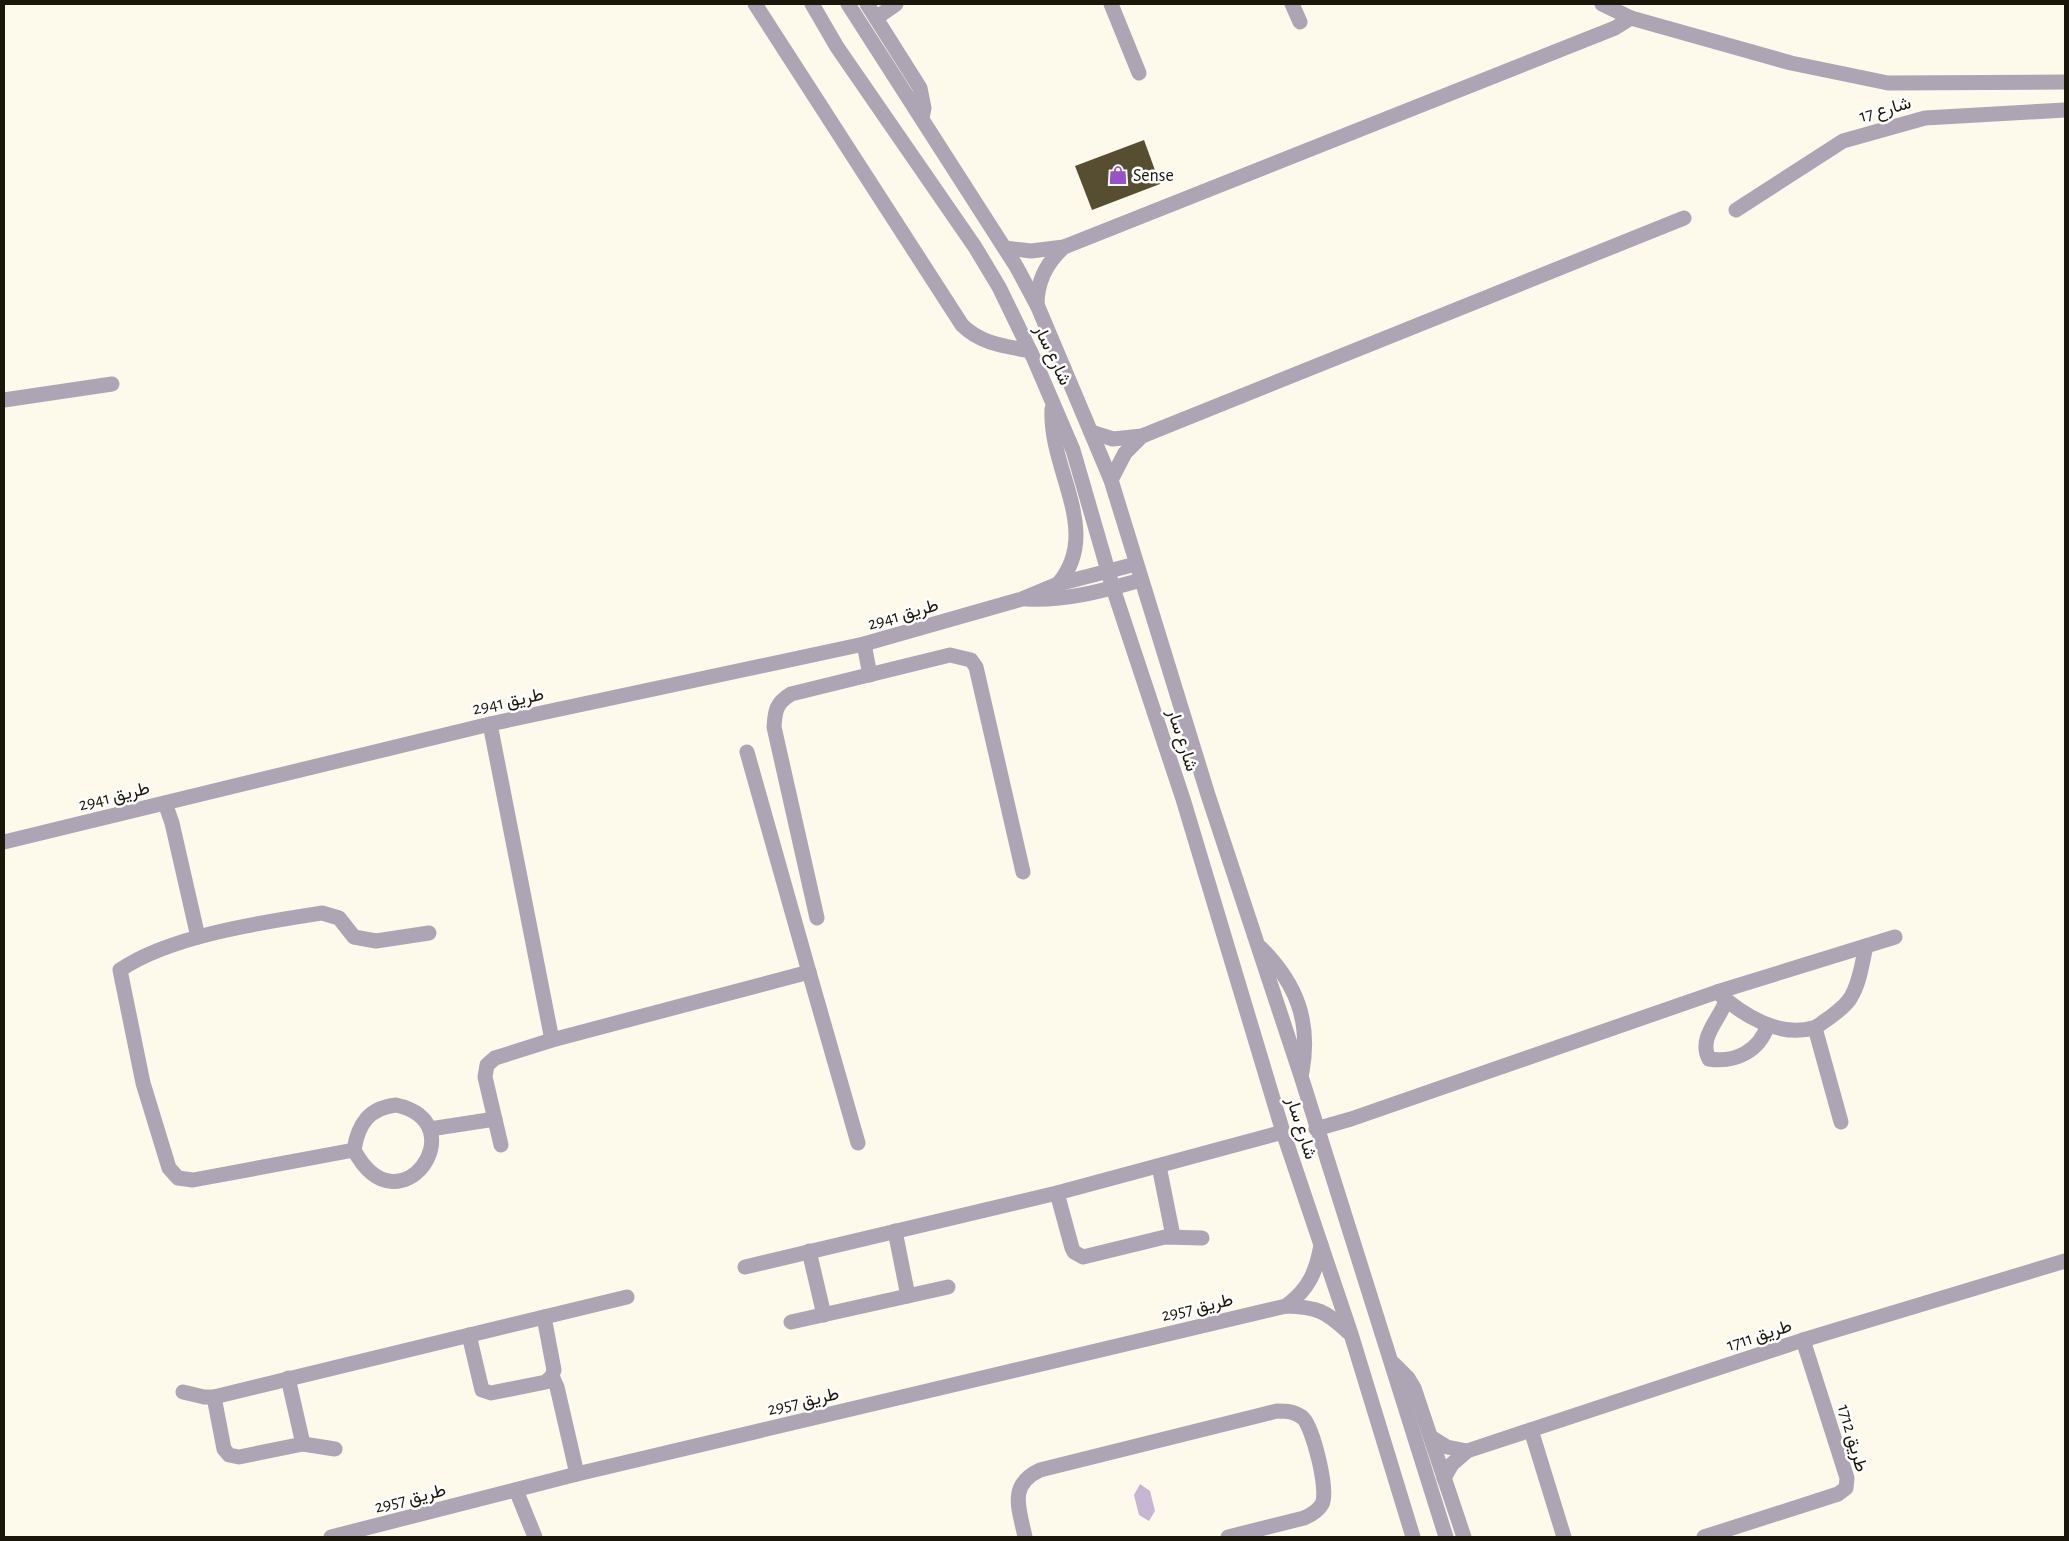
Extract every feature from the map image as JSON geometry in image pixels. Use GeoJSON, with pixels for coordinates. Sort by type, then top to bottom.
{"type":"FeatureCollection","features":[{"type":"Feature","properties":{"kind":"street"},"geometry":{"type":"LineString","coordinates":[[755,4],[962,325],[977,338],[985,342],[1030,351]]}},
{"type":"Feature","properties":{"kind":"street","name":"شارع سار"},"geometry":{"type":"LineString","coordinates":[[812,4],[837,47],[975,247],[999,287],[1053,400],[1073,450],[1113,588],[1183,799],[1283,1132],[1322,1244],[1413,1537]]}},
{"type":"Feature","properties":{"kind":"street","name":"شارع سار"},"geometry":{"type":"LineString","coordinates":[[848,4],[1005,248],[1038,306],[1111,480],[1208,795],[1260,947],[1446,1537]]}},
{"type":"Feature","properties":{"kind":"street"},"geometry":{"type":"LineString","coordinates":[[867,4],[920,88],[924,108],[922,119]]}},
{"type":"Feature","properties":{"kind":"street"},"geometry":{"type":"LineString","coordinates":[[876,18],[896,4]]}},
{"type":"Feature","properties":{"kind":"street"},"geometry":{"type":"LineString","coordinates":[[1111,4],[1139,73]]}},
{"type":"Feature","properties":{"kind":"street"},"geometry":{"type":"LineString","coordinates":[[1292,4],[1300,22]]}},
{"type":"Feature","properties":{"kind":"street"},"geometry":{"type":"LineString","coordinates":[[1602,4],[1631,18],[1791,63],[1888,83],[2065,82]]}},
{"type":"Feature","properties":{"kind":"street"},"geometry":{"type":"LineString","coordinates":[[1005,248],[1031,251],[1064,248],[1616,28],[1631,18]]}},
{"type":"Feature","properties":{"kind":"street","name":"شارع 17"},"geometry":{"type":"LineString","coordinates":[[1736,210],[1843,141],[1925,118],[2065,110]]}},
{"type":"Feature","properties":{"kind":"street"},"geometry":{"type":"LineString","coordinates":[[1091,432],[1113,439],[1142,436],[1684,218]]}},
{"type":"Feature","properties":{"kind":"street"},"geometry":{"type":"LineString","coordinates":[[1038,306],[1039,285],[1042,275],[1047,265],[1064,248]]}},
{"type":"Feature","properties":{"kind":"street"},"geometry":{"type":"LineString","coordinates":[[4,400],[112,384]]}},
{"type":"Feature","properties":{"kind":"street"},"geometry":{"type":"LineString","coordinates":[[1053,400],[1055,442],[1078,537],[1073,563],[1058,584]]}},
{"type":"Feature","properties":{"kind":"street"},"geometry":{"type":"LineString","coordinates":[[1111,480],[1125,453],[1142,436]]}},
{"type":"Feature","properties":{"kind":"street","name":"طريق 2941"},"geometry":{"type":"LineString","coordinates":[[4,842],[490,724],[864,644],[1022,599],[1058,584],[1136,564]]}},
{"type":"Feature","properties":{"kind":"street","name":"طريق 2941"},"geometry":{"type":"LineString","coordinates":[[1022,599],[1061,599],[1141,580]]}},
{"type":"Feature","properties":{"kind":"street"},"geometry":{"type":"LineString","coordinates":[[864,644],[870,675]]}},
{"type":"Feature","properties":{"kind":"street"},"geometry":{"type":"LineString","coordinates":[[817,918],[774,727],[775,709],[781,700],[791,694],[950,656],[971,660],[976,667],[1023,872]]}},
{"type":"Feature","properties":{"kind":"street"},"geometry":{"type":"LineString","coordinates":[[490,724],[552,1040]]}},
{"type":"Feature","properties":{"kind":"street"},"geometry":{"type":"LineString","coordinates":[[747,752],[858,1142]]}},
{"type":"Feature","properties":{"kind":"street"},"geometry":{"type":"LineString","coordinates":[[165,803],[172,823],[198,937]]}},
{"type":"Feature","properties":{"kind":"street"},"geometry":{"type":"LineString","coordinates":[[354,1150],[193,1180],[178,1178],[169,1168],[143,1083],[120,970],[137,958],[198,937],[322,913],[339,918],[354,937],[376,941],[429,933]]}},
{"type":"Feature","properties":{"kind":"street"},"geometry":{"type":"LineString","coordinates":[[1316,1129],[1722,996],[1894,937]]}},
{"type":"Feature","properties":{"kind":"street"},"geometry":{"type":"LineString","coordinates":[[1722,996],[1768,1025],[1798,1031],[1814,1028],[1839,1010],[1850,999],[1856,986],[1866,946]]}},
{"type":"Feature","properties":{"kind":"street"},"geometry":{"type":"LineString","coordinates":[[501,1146],[484,1077],[487,1066],[495,1058],[552,1040],[809,972]]}},
{"type":"Feature","properties":{"kind":"street"},"geometry":{"type":"LineString","coordinates":[[1722,996],[1705,1040],[1709,1059],[1732,1059],[1748,1052],[1763,1039],[1768,1025]]}},
{"type":"Feature","properties":{"kind":"street"},"geometry":{"type":"LineString","coordinates":[[1814,1028],[1841,1122]]}},
{"type":"Feature","properties":{"kind":"street"},"geometry":{"type":"LineString","coordinates":[[396,1105],[416,1112],[430,1129],[432,1143],[430,1157],[422,1169],[412,1178],[398,1181],[384,1180],[371,1174],[361,1164],[354,1150],[360,1126],[366,1117],[385,1106],[396,1105]]}},
{"type":"Feature","properties":{"kind":"street"},"geometry":{"type":"LineString","coordinates":[[430,1129],[495,1119]]}},
{"type":"Feature","properties":{"kind":"street"},"geometry":{"type":"LineString","coordinates":[[745,1267],[1057,1193],[1283,1132]]}},
{"type":"Feature","properties":{"kind":"street"},"geometry":{"type":"LineString","coordinates":[[1159,1166],[1173,1236]]}},
{"type":"Feature","properties":{"kind":"street"},"geometry":{"type":"LineString","coordinates":[[1057,1193],[1072,1248],[1078,1256],[1088,1257],[1173,1236],[1202,1238]]}},
{"type":"Feature","properties":{"kind":"street"},"geometry":{"type":"LineString","coordinates":[[895,1231],[908,1296]]}},
{"type":"Feature","properties":{"kind":"street","name":"طريق 2957"},"geometry":{"type":"LineString","coordinates":[[1286,1306],[1309,1285],[1318,1265],[1322,1244]]}},
{"type":"Feature","properties":{"kind":"street"},"geometry":{"type":"LineString","coordinates":[[809,1251],[824,1315]]}},
{"type":"Feature","properties":{"kind":"street","name":"طريق 1711"},"geometry":{"type":"LineString","coordinates":[[1444,1478],[1452,1464],[1467,1451],[1803,1340],[2065,1261]]}},
{"type":"Feature","properties":{"kind":"street"},"geometry":{"type":"LineString","coordinates":[[791,1322],[948,1288]]}},
{"type":"Feature","properties":{"kind":"street"},"geometry":{"type":"LineString","coordinates":[[183,1392],[204,1397],[214,1397],[627,1297]]}},
{"type":"Feature","properties":{"kind":"street","name":"طريق 2957"},"geometry":{"type":"LineString","coordinates":[[331,1537],[577,1474],[1286,1306],[1318,1309],[1331,1316],[1350,1334]]}},
{"type":"Feature","properties":{"kind":"street"},"geometry":{"type":"LineString","coordinates":[[469,1335],[479,1386],[486,1392],[546,1382],[552,1376],[554,1370],[544,1317]]}},
{"type":"Feature","properties":{"kind":"street","name":"طريق 1712"},"geometry":{"type":"LineString","coordinates":[[1704,1537],[1838,1494],[1846,1488],[1847,1478],[1803,1340]]}},
{"type":"Feature","properties":{"kind":"street"},"geometry":{"type":"LineString","coordinates":[[1392,1363],[1408,1378],[1414,1388],[1464,1537]]}},
{"type":"Feature","properties":{"kind":"street"},"geometry":{"type":"LineString","coordinates":[[552,1376],[557,1387],[577,1474]]}},
{"type":"Feature","properties":{"kind":"street"},"geometry":{"type":"LineString","coordinates":[[288,1378],[302,1444]]}},
{"type":"Feature","properties":{"kind":"street"},"geometry":{"type":"LineString","coordinates":[[214,1397],[224,1449],[230,1456],[239,1457],[302,1444],[335,1449]]}},
{"type":"Feature","properties":{"kind":"street"},"geometry":{"type":"LineString","coordinates":[[1025,1537],[1018,1500],[1020,1486],[1028,1475],[1040,1470],[1277,1411],[1290,1411],[1302,1417],[1310,1428],[1321,1473],[1325,1492],[1322,1503],[1315,1513],[1304,1518],[1228,1537]]}},
{"type":"Feature","properties":{"kind":"street"},"geometry":{"type":"LineString","coordinates":[[1531,1430],[1564,1537]]}},
{"type":"Feature","properties":{"kind":"street"},"geometry":{"type":"LineString","coordinates":[[1430,1437],[1447,1447],[1467,1451]]}},
{"type":"Feature","properties":{"kind":"street"},"geometry":{"type":"LineString","coordinates":[[516,1490],[535,1537]]}},
{"type":"Feature","properties":{"kind":"shaded area"},"geometry":{"type":"Polygon","coordinates":[[[1140,1484],[1150,1491],[1155,1511],[1149,1521],[1139,1515],[1134,1495],[1140,1484]]]}},
{"type":"Feature","properties":{"kind":"building","name":"Sense"},"geometry":{"type":"Polygon","coordinates":[[[1144,140],[1160,184],[1092,210],[1075,166],[1144,140]]]}},
{"type":"Feature","properties":{"kind":"place","name":"Sense"},"geometry":{"type":"Point","coordinates":[1118,175]}}]}
